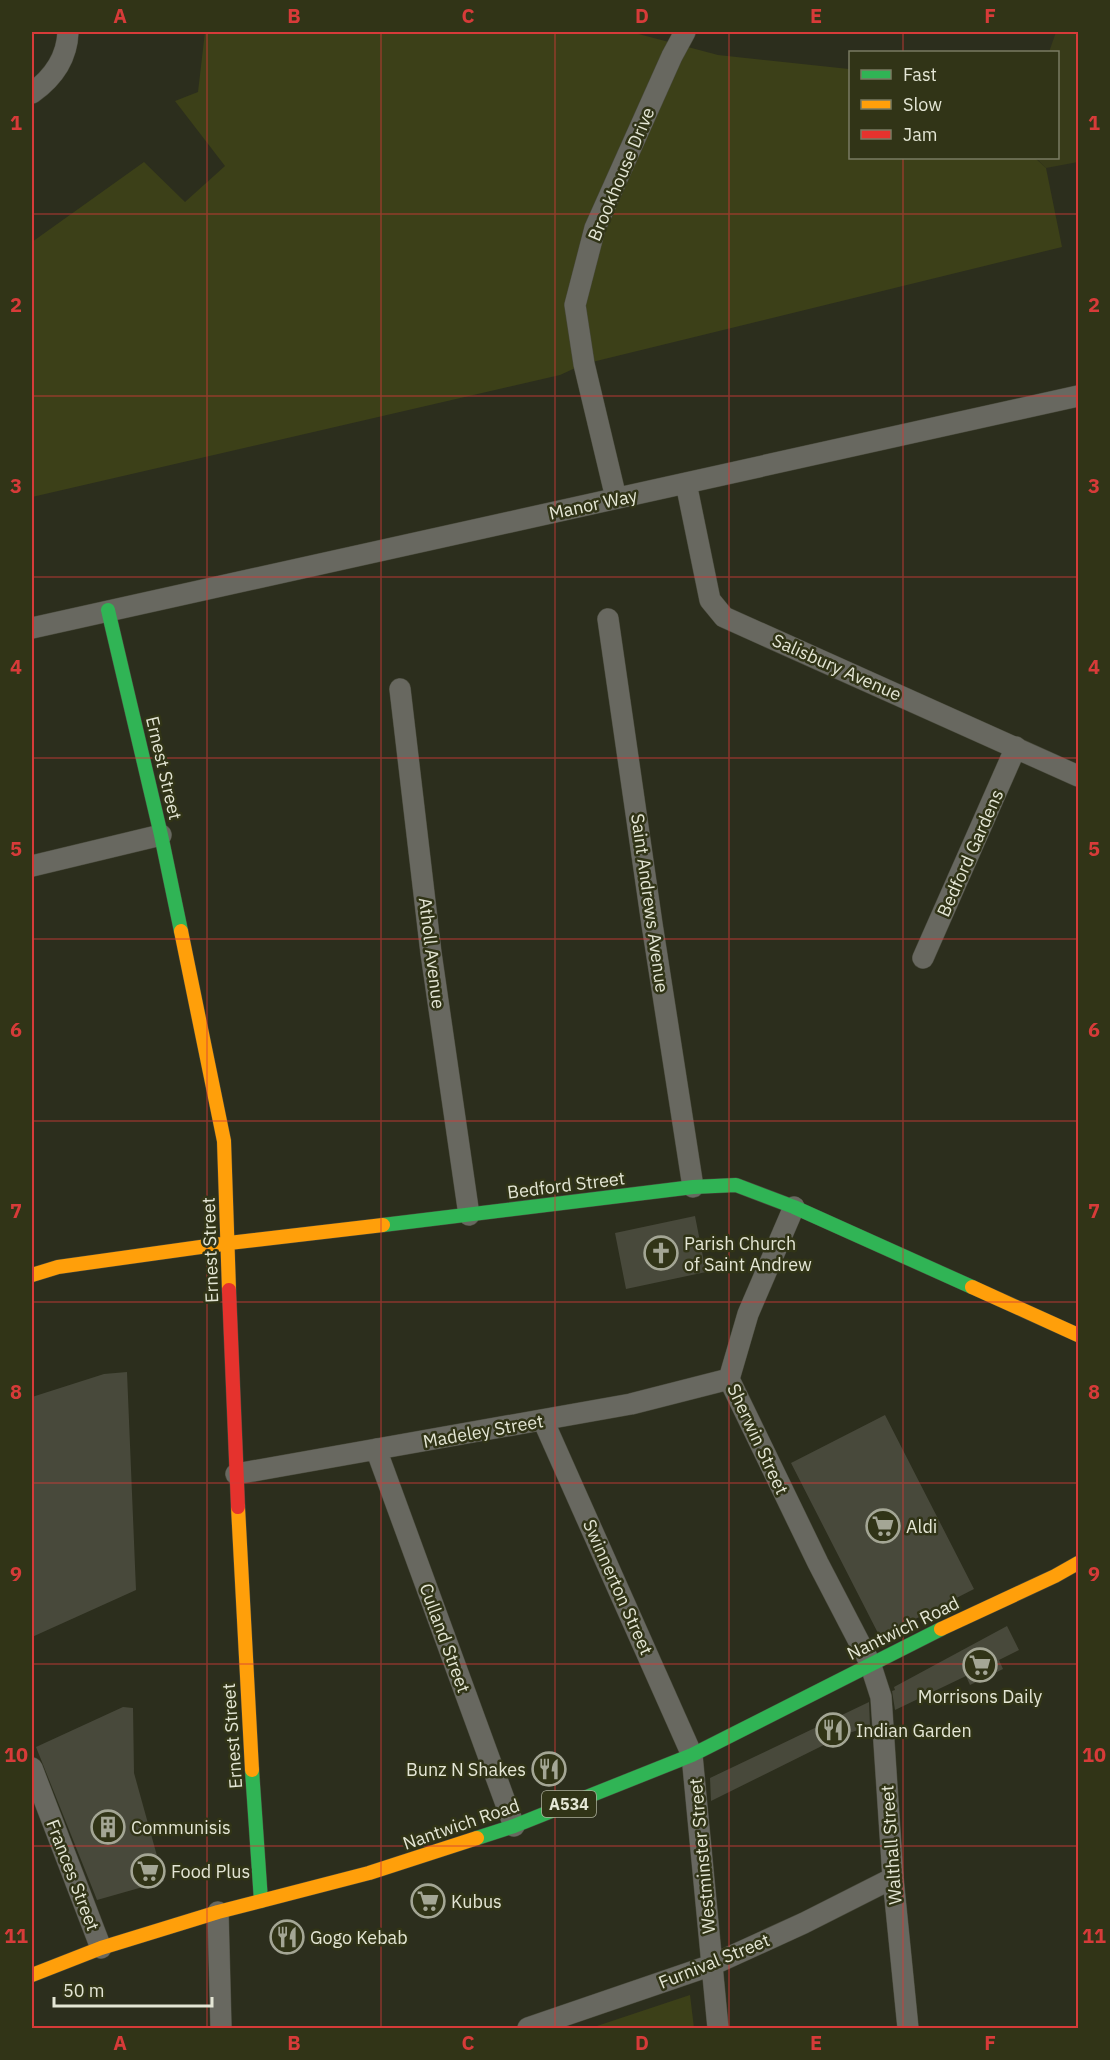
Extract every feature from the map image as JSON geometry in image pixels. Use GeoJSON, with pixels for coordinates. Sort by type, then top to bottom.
{"type":"FeatureCollection","features":[{"type":"Feature","properties":{"kind":"street"},"geometry":{"type":"LineString","coordinates":[[32,93],[42,86],[59,66],[68,32]]}},
{"type":"Feature","properties":{"kind":"street","name":"Brookhouse Drive"},"geometry":{"type":"LineString","coordinates":[[616,498],[584,364],[575,304],[595,228],[685,32]]}},
{"type":"Feature","properties":{"kind":"street","name":"Manor Way"},"geometry":{"type":"LineString","coordinates":[[32,628],[1078,396]]}},
{"type":"Feature","properties":{"kind":"street","name":"Salisbury Avenue"},"geometry":{"type":"LineString","coordinates":[[686,483],[710,600],[724,616],[1078,776]]}},
{"type":"Feature","properties":{"kind":"street","name":"Ernest Street"},"geometry":{"type":"LineString","coordinates":[[108,610],[161,835],[224,1142],[246,1683],[261,1900]]}},
{"type":"Feature","properties":{"kind":"street","name":"Saint Andrews Avenue"},"geometry":{"type":"LineString","coordinates":[[608,620],[693,1186]]}},
{"type":"Feature","properties":{"kind":"street","name":"Atholl Avenue"},"geometry":{"type":"LineString","coordinates":[[400,689],[431,953],[469,1215]]}},
{"type":"Feature","properties":{"kind":"street","name":"Bedford Gardens"},"geometry":{"type":"LineString","coordinates":[[923,958],[1016,747]]}},
{"type":"Feature","properties":{"kind":"street"},"geometry":{"type":"LineString","coordinates":[[32,866],[161,835]]}},
{"type":"Feature","properties":{"kind":"street","name":"Bedford Street"},"geometry":{"type":"LineString","coordinates":[[32,1275],[58,1267],[229,1243],[693,1186],[736,1185],[794,1207],[1078,1335]]}},
{"type":"Feature","properties":{"kind":"street","name":"Sherwin Street"},"geometry":{"type":"LineString","coordinates":[[794,1207],[748,1314],[729,1379],[818,1563],[870,1663]]}},
{"type":"Feature","properties":{"kind":"street","name":"Madeley Street"},"geometry":{"type":"LineString","coordinates":[[236,1474],[631,1404],[729,1379]]}},
{"type":"Feature","properties":{"kind":"street","name":"Swinnerton Street"},"geometry":{"type":"LineString","coordinates":[[543,1420],[692,1755]]}},
{"type":"Feature","properties":{"kind":"street","name":"Culland Street"},"geometry":{"type":"LineString","coordinates":[[376,1449],[514,1826]]}},
{"type":"Feature","properties":{"kind":"street","name":"Nantwich Road"},"geometry":{"type":"LineString","coordinates":[[32,1975],[101,1948],[261,1900],[369,1874],[514,1826],[692,1755],[870,1663],[1078,1563]]}},
{"type":"Feature","properties":{"kind":"street","name":"Walthall Street"},"geometry":{"type":"LineString","coordinates":[[870,1663],[881,1696],[893,1878],[908,2028]]}},
{"type":"Feature","properties":{"kind":"street","name":"Westminster Street"},"geometry":{"type":"LineString","coordinates":[[692,1755],[718,2028]]}},
{"type":"Feature","properties":{"kind":"street","name":"Frances Street"},"geometry":{"type":"LineString","coordinates":[[32,1768],[101,1948]]}},
{"type":"Feature","properties":{"kind":"street","name":"Furnival Street"},"geometry":{"type":"LineString","coordinates":[[528,2028],[712,1965],[804,1923],[893,1878]]}},
{"type":"Feature","properties":{"kind":"street"},"geometry":{"type":"LineString","coordinates":[[218,1912],[221,2028]]}},
{"type":"Feature","properties":{"kind":"shaded area"},"geometry":{"type":"Polygon","coordinates":[[[205,32],[631,32],[718,55],[849,69],[849,159],[1036,159],[1046,168],[1062,247],[584,364],[560,375],[32,497],[32,242],[144,162],[185,202],[225,166],[175,101],[198,92],[205,32]]]}},
{"type":"Feature","properties":{"kind":"shaded area"},"geometry":{"type":"Polygon","coordinates":[[[1056,32],[1078,32],[1078,162],[1046,168],[1037,159],[1059,159],[1059,51],[1049,51],[1056,32]]]}},
{"type":"Feature","properties":{"kind":"shaded area"},"geometry":{"type":"Polygon","coordinates":[[[690,1995],[694,2028],[591,2028],[690,1995]]]}},
{"type":"Feature","properties":{"kind":"building","name":"Parish Church of Saint Andrew"},"geometry":{"type":"Polygon","coordinates":[[[695,1216],[706,1272],[626,1289],[615,1233],[695,1216]]]}},
{"type":"Feature","properties":{"kind":"building"},"geometry":{"type":"Polygon","coordinates":[[[127,1372],[136,1590],[32,1637],[32,1397],[104,1374],[127,1372]]]}},
{"type":"Feature","properties":{"kind":"building","name":"Aldi"},"geometry":{"type":"Polygon","coordinates":[[[885,1415],[974,1589],[880,1637],[791,1463],[885,1415]]]}},
{"type":"Feature","properties":{"kind":"building"},"geometry":{"type":"Polygon","coordinates":[[[1007,1626],[1019,1650],[999,1660],[1003,1669],[970,1685],[966,1676],[895,1710],[892,1691],[895,1690],[894,1687],[1007,1626]]]}},
{"type":"Feature","properties":{"kind":"building"},"geometry":{"type":"Polygon","coordinates":[[[869,1702],[870,1726],[846,1734],[711,1801],[710,1778],[869,1702]]]}},
{"type":"Feature","properties":{"kind":"building","name":"Communisis"},"geometry":{"type":"Polygon","coordinates":[[[123,1707],[133,1708],[134,1773],[164,1881],[97,1900],[36,1747],[123,1707]]]}},
{"type":"Feature","properties":{"kind":"traffic: fast"},"geometry":{"type":"LineString","coordinates":[[108,610],[181,931]]}},
{"type":"Feature","properties":{"kind":"traffic: fast"},"geometry":{"type":"LineString","coordinates":[[383,1225],[693,1187],[736,1185],[794,1207],[972,1287]]}},
{"type":"Feature","properties":{"kind":"traffic: fast"},"geometry":{"type":"LineString","coordinates":[[477,1838],[514,1826],[692,1755],[941,1629]]}},
{"type":"Feature","properties":{"kind":"traffic: fast"},"geometry":{"type":"LineString","coordinates":[[252,1770],[261,1901]]}},
{"type":"Feature","properties":{"kind":"traffic: slow"},"geometry":{"type":"LineString","coordinates":[[181,931],[224,1141],[229,1290]]}},
{"type":"Feature","properties":{"kind":"traffic: slow"},"geometry":{"type":"LineString","coordinates":[[32,1275],[58,1267],[229,1243],[383,1225]]}},
{"type":"Feature","properties":{"kind":"traffic: slow"},"geometry":{"type":"LineString","coordinates":[[972,1287],[1078,1335]]}},
{"type":"Feature","properties":{"kind":"traffic: slow"},"geometry":{"type":"LineString","coordinates":[[238,1507],[252,1770]]}},
{"type":"Feature","properties":{"kind":"traffic: slow"},"geometry":{"type":"LineString","coordinates":[[941,1629],[1078,1563]]}},
{"type":"Feature","properties":{"kind":"traffic: slow"},"geometry":{"type":"LineString","coordinates":[[32,1975],[101,1948],[218,1912],[369,1873],[477,1838]]}},
{"type":"Feature","properties":{"kind":"traffic: jam"},"geometry":{"type":"LineString","coordinates":[[229,1290],[238,1507]]}},
{"type":"Feature","properties":{"kind":"place","name":"Parish Church of Saint Andrew"},"geometry":{"type":"Point","coordinates":[661,1253]}},
{"type":"Feature","properties":{"kind":"place","name":"Aldi"},"geometry":{"type":"Point","coordinates":[883,1526]}},
{"type":"Feature","properties":{"kind":"place","name":"Morrisons Daily"},"geometry":{"type":"Point","coordinates":[980,1665]}},
{"type":"Feature","properties":{"kind":"place","name":"Indian Garden"},"geometry":{"type":"Point","coordinates":[833,1730]}},
{"type":"Feature","properties":{"kind":"place","name":"Bunz N Shakes"},"geometry":{"type":"Point","coordinates":[549,1769]}},
{"type":"Feature","properties":{"kind":"place","name":"Communisis"},"geometry":{"type":"Point","coordinates":[108,1827]}},
{"type":"Feature","properties":{"kind":"place","name":"Food Plus"},"geometry":{"type":"Point","coordinates":[148,1871]}},
{"type":"Feature","properties":{"kind":"place","name":"Kubus"},"geometry":{"type":"Point","coordinates":[428,1901]}},
{"type":"Feature","properties":{"kind":"place","name":"Gogo Kebab"},"geometry":{"type":"Point","coordinates":[287,1937]}}]}
